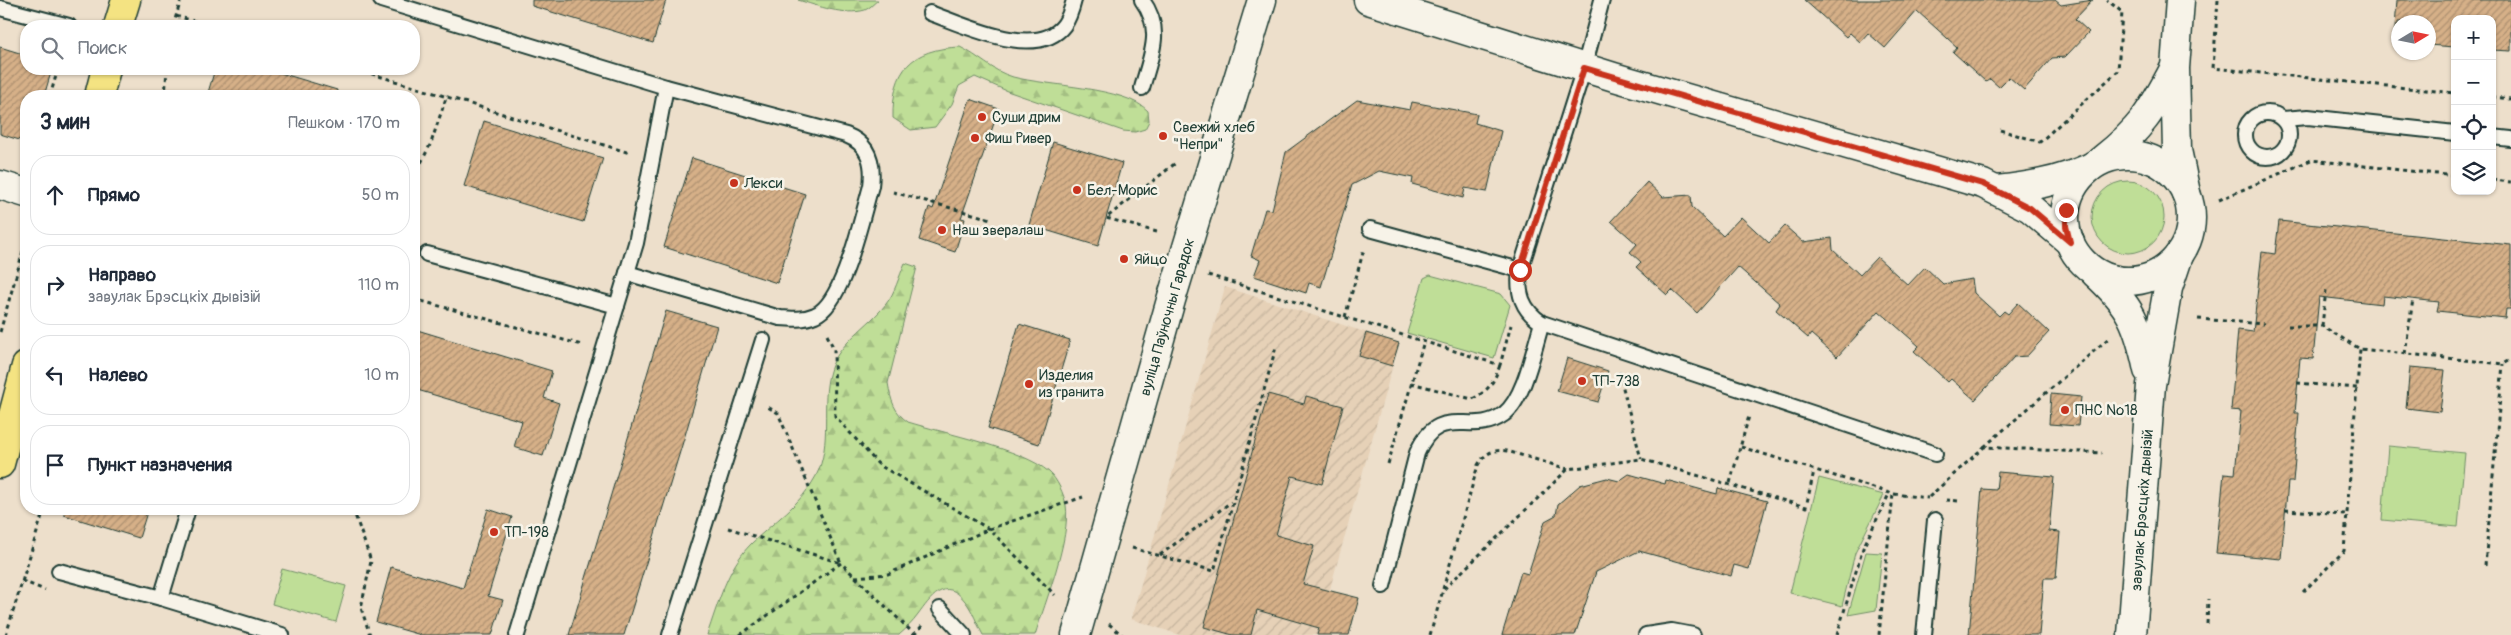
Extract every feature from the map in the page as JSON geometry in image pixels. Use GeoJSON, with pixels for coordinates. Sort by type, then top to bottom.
{"type":"FeatureCollection","features":[{"type":"Feature","properties":{"kind":"main road"},"geometry":{"type":"LineString","coordinates":[[120,20],[126,0]]}},
{"type":"Feature","properties":{"kind":"main road"},"geometry":{"type":"LineString","coordinates":[[101,90],[104,75]]}},
{"type":"Feature","properties":{"kind":"main road"},"geometry":{"type":"LineString","coordinates":[[0,464],[20,389]]}},
{"type":"Feature","properties":{"kind":"street","name":"вуліца Паўночны Гарадок"},"geometry":{"type":"LineString","coordinates":[[1076,635],[1171,300],[1262,0]]}},
{"type":"Feature","properties":{"kind":"street"},"geometry":{"type":"LineString","coordinates":[[1368,0],[1584,68],[1997,190],[2030,208],[2070,242]]}},
{"type":"Feature","properties":{"kind":"street"},"geometry":{"type":"LineString","coordinates":[[2175,68],[2148,116],[2131,136],[2078,180],[2069,194],[2066,226],[2070,242],[2078,257],[2090,268],[2105,276],[2121,280],[2137,280],[2153,276],[2179,256],[2191,225],[2191,209],[2177,150],[2175,68],[2180,0]]}},
{"type":"Feature","properties":{"kind":"street"},"geometry":{"type":"LineString","coordinates":[[1997,190],[2061,180],[2119,155],[2136,155],[2152,159],[2166,167],[2186,193]]}},
{"type":"Feature","properties":{"kind":"street"},"geometry":{"type":"LineString","coordinates":[[0,186],[20,191]]}},
{"type":"Feature","properties":{"kind":"street","name":"завулак Брэсцкіх дывізій"},"geometry":{"type":"LineString","coordinates":[[2132,635],[2151,385],[2168,288],[2179,256]]}},
{"type":"Feature","properties":{"kind":"street","name":"завулак Брэсцкіх дывізій"},"geometry":{"type":"LineString","coordinates":[[2090,268],[2117,293],[2135,321],[2151,385]]}},
{"type":"Feature","properties":{"kind":"lane"},"geometry":{"type":"LineString","coordinates":[[381,0],[666,87],[855,139],[868,152],[873,175],[871,186],[841,286],[832,302],[816,315],[799,319],[780,318],[627,273]]}},
{"type":"Feature","properties":{"kind":"lane"},"geometry":{"type":"LineString","coordinates":[[930,13],[1006,38],[1024,41],[1041,40],[1054,35],[1065,24],[1074,0]]}},
{"type":"Feature","properties":{"kind":"lane"},"geometry":{"type":"LineString","coordinates":[[1142,0],[1155,24],[1155,40],[1142,88]]}},
{"type":"Feature","properties":{"kind":"lane"},"geometry":{"type":"LineString","coordinates":[[1602,0],[1584,68],[1520,270],[1518,290],[1526,309],[1542,323],[1612,348],[1935,454]]}},
{"type":"Feature","properties":{"kind":"lane"},"geometry":{"type":"LineString","coordinates":[[0,8],[46,20]]}},
{"type":"Feature","properties":{"kind":"lane"},"geometry":{"type":"LineString","coordinates":[[517,635],[627,273],[653,160],[666,87]]}},
{"type":"Feature","properties":{"kind":"lane"},"geometry":{"type":"LineString","coordinates":[[2283,119],[2308,117],[2451,133]]}},
{"type":"Feature","properties":{"kind":"lane"},"geometry":{"type":"LineString","coordinates":[[2496,137],[2511,139]]}},
{"type":"Feature","properties":{"kind":"lane"},"geometry":{"type":"LineString","coordinates":[[1370,229],[1520,270]]}},
{"type":"Feature","properties":{"kind":"lane"},"geometry":{"type":"LineString","coordinates":[[427,254],[617,306]]}},
{"type":"Feature","properties":{"kind":"lane"},"geometry":{"type":"LineString","coordinates":[[1383,586],[1417,453],[1422,442],[1427,434],[1443,424],[1474,423],[1504,414],[1514,403],[1521,390],[1542,323]]}},
{"type":"Feature","properties":{"kind":"lane"},"geometry":{"type":"LineString","coordinates":[[670,635],[763,340]]}},
{"type":"Feature","properties":{"kind":"lane"},"geometry":{"type":"LineString","coordinates":[[161,598],[186,515]]}},
{"type":"Feature","properties":{"kind":"lane"},"geometry":{"type":"LineString","coordinates":[[1924,635],[1936,520]]}},
{"type":"Feature","properties":{"kind":"lane"},"geometry":{"type":"LineString","coordinates":[[59,571],[161,598],[282,635]]}},
{"type":"Feature","properties":{"kind":"lane"},"geometry":{"type":"LineString","coordinates":[[940,610],[964,635]]}},
{"type":"Feature","properties":{"kind":"lane"},"geometry":{"type":"LineString","coordinates":[[1646,635],[1672,631],[1693,635]]}},
{"type":"Feature","properties":{"kind":"path"},"geometry":{"type":"LineString","coordinates":[[175,20],[181,0]]}},
{"type":"Feature","properties":{"kind":"path"},"geometry":{"type":"LineString","coordinates":[[2000,130],[2040,142],[2118,71],[2122,12],[2107,0]]}},
{"type":"Feature","properties":{"kind":"path"},"geometry":{"type":"LineString","coordinates":[[2218,0],[2213,68],[2451,93]]}},
{"type":"Feature","properties":{"kind":"path"},"geometry":{"type":"LineString","coordinates":[[176,16],[190,20]]}},
{"type":"Feature","properties":{"kind":"path"},"geometry":{"type":"LineString","coordinates":[[52,90],[56,75]]}},
{"type":"Feature","properties":{"kind":"path"},"geometry":{"type":"LineString","coordinates":[[165,90],[167,75]]}},
{"type":"Feature","properties":{"kind":"path"},"geometry":{"type":"LineString","coordinates":[[377,75],[653,160]]}},
{"type":"Feature","properties":{"kind":"path"},"geometry":{"type":"LineString","coordinates":[[420,166],[431,143],[446,95]]}},
{"type":"Feature","properties":{"kind":"path"},"geometry":{"type":"LineString","coordinates":[[2496,97],[2511,99]]}},
{"type":"Feature","properties":{"kind":"path"},"geometry":{"type":"LineString","coordinates":[[2219,200],[2311,160],[2451,176]]}},
{"type":"Feature","properties":{"kind":"path"},"geometry":{"type":"LineString","coordinates":[[1156,232],[1106,218],[1177,162]]}},
{"type":"Feature","properties":{"kind":"path"},"geometry":{"type":"LineString","coordinates":[[2496,180],[2511,182]]}},
{"type":"Feature","properties":{"kind":"path"},"geometry":{"type":"LineString","coordinates":[[871,186],[991,219]]}},
{"type":"Feature","properties":{"kind":"path"},"geometry":{"type":"LineString","coordinates":[[0,332],[20,262]]}},
{"type":"Feature","properties":{"kind":"path"},"geometry":{"type":"LineString","coordinates":[[1205,274],[1500,365]]}},
{"type":"Feature","properties":{"kind":"path"},"geometry":{"type":"LineString","coordinates":[[2322,326],[2326,290]]}},
{"type":"Feature","properties":{"kind":"path"},"geometry":{"type":"LineString","coordinates":[[2405,354],[2413,299]]}},
{"type":"Feature","properties":{"kind":"path"},"geometry":{"type":"LineString","coordinates":[[420,301],[604,351]]}},
{"type":"Feature","properties":{"kind":"path"},"geometry":{"type":"LineString","coordinates":[[816,315],[834,349],[835,416],[879,465],[989,529],[1055,595]]}},
{"type":"Feature","properties":{"kind":"path"},"geometry":{"type":"LineString","coordinates":[[2198,319],[2264,324]]}},
{"type":"Feature","properties":{"kind":"path"},"geometry":{"type":"LineString","coordinates":[[1411,383],[1472,399],[1485,393],[1494,383],[1511,322]]}},
{"type":"Feature","properties":{"kind":"path"},"geometry":{"type":"LineString","coordinates":[[2288,326],[2322,326],[2360,349],[2503,364],[2511,359]]}},
{"type":"Feature","properties":{"kind":"path"},"geometry":{"type":"LineString","coordinates":[[1741,447],[1814,471],[1892,493],[1928,498],[2111,336]]}},
{"type":"Feature","properties":{"kind":"path"},"geometry":{"type":"LineString","coordinates":[[1388,464],[1424,341]]}},
{"type":"Feature","properties":{"kind":"path"},"geometry":{"type":"LineString","coordinates":[[1128,548],[1214,570],[1276,347]]}},
{"type":"Feature","properties":{"kind":"path"},"geometry":{"type":"LineString","coordinates":[[1612,348],[1641,459]]}},
{"type":"Feature","properties":{"kind":"path"},"geometry":{"type":"LineString","coordinates":[[2303,592],[2344,551],[2360,349]]}},
{"type":"Feature","properties":{"kind":"path"},"geometry":{"type":"LineString","coordinates":[[2485,565],[2503,364]]}},
{"type":"Feature","properties":{"kind":"path"},"geometry":{"type":"LineString","coordinates":[[2297,383],[2357,388]]}},
{"type":"Feature","properties":{"kind":"path"},"geometry":{"type":"LineString","coordinates":[[1730,483],[1756,394]]}},
{"type":"Feature","properties":{"kind":"path"},"geometry":{"type":"LineString","coordinates":[[745,400],[763,405],[778,413],[840,563],[914,634]]}},
{"type":"Feature","properties":{"kind":"path"},"geometry":{"type":"LineString","coordinates":[[1984,447],[2102,453]]}},
{"type":"Feature","properties":{"kind":"path"},"geometry":{"type":"LineString","coordinates":[[1430,635],[1478,465],[1486,454],[1500,450],[1507,451],[1568,469],[1641,459],[1730,483],[1806,507],[1814,471]]}},
{"type":"Feature","properties":{"kind":"path"},"geometry":{"type":"LineString","coordinates":[[1443,590],[1568,469]]}},
{"type":"Feature","properties":{"kind":"path"},"geometry":{"type":"LineString","coordinates":[[1837,635],[1863,548],[1892,493]]}},
{"type":"Feature","properties":{"kind":"path"},"geometry":{"type":"LineString","coordinates":[[1879,635],[1892,493]]}},
{"type":"Feature","properties":{"kind":"path"},"geometry":{"type":"LineString","coordinates":[[855,577],[888,574],[989,529],[1082,497]]}},
{"type":"Feature","properties":{"kind":"path"},"geometry":{"type":"LineString","coordinates":[[1160,556],[1233,502]]}},
{"type":"Feature","properties":{"kind":"path"},"geometry":{"type":"LineString","coordinates":[[2285,510],[2346,514]]}},
{"type":"Feature","properties":{"kind":"path"},"geometry":{"type":"LineString","coordinates":[[6,635],[42,515]]}},
{"type":"Feature","properties":{"kind":"path"},"geometry":{"type":"LineString","coordinates":[[355,515],[371,561],[361,608],[370,635]]}},
{"type":"Feature","properties":{"kind":"path"},"geometry":{"type":"LineString","coordinates":[[706,523],[745,532],[840,563]]}},
{"type":"Feature","properties":{"kind":"path"},"geometry":{"type":"LineString","coordinates":[[740,635],[840,563]]}},
{"type":"Feature","properties":{"kind":"path"},"geometry":{"type":"LineString","coordinates":[[2208,599],[2208,624]]}},
{"type":"Feature","properties":{"kind":"shaded area"},"geometry":{"type":"Polygon","coordinates":[[[1225,287],[1399,343],[1317,635],[1180,635],[1131,619],[1225,287]]]}},
{"type":"Feature","properties":{"kind":"green space"},"geometry":{"type":"Polygon","coordinates":[[[798,0],[878,0],[865,10],[848,12],[831,10],[798,0]]]}},
{"type":"Feature","properties":{"kind":"green space"},"geometry":{"type":"Polygon","coordinates":[[[960,47],[999,71],[1013,77],[1085,88],[1122,97],[1137,103],[1148,111],[1149,121],[1145,129],[1135,132],[1123,131],[1007,91],[975,77],[959,86],[952,104],[935,127],[911,130],[893,118],[896,87],[908,65],[929,52],[960,47]]]}},
{"type":"Feature","properties":{"kind":"green space"},"geometry":{"type":"Polygon","coordinates":[[[2128,181],[2148,187],[2158,197],[2164,217],[2158,237],[2148,247],[2128,253],[2108,247],[2098,237],[2092,217],[2098,197],[2108,187],[2128,181]]]}},
{"type":"Feature","properties":{"kind":"green space"},"geometry":{"type":"Polygon","coordinates":[[[905,263],[917,267],[888,383],[896,410],[908,422],[982,442],[1037,464],[1052,475],[1064,496],[1067,518],[1065,534],[1056,570],[1035,635],[983,635],[965,601],[958,593],[945,590],[938,592],[912,623],[899,635],[707,635],[719,599],[736,564],[751,544],[803,496],[816,476],[824,450],[827,384],[834,361],[847,343],[889,300],[905,263]]]}},
{"type":"Feature","properties":{"kind":"green space"},"geometry":{"type":"Polygon","coordinates":[[[1430,275],[1501,294],[1510,305],[1494,358],[1407,333],[1424,278],[1430,275]]]}},
{"type":"Feature","properties":{"kind":"green space"},"geometry":{"type":"Polygon","coordinates":[[[2388,446],[2465,453],[2458,527],[2382,520],[2388,446]]]}},
{"type":"Feature","properties":{"kind":"green space"},"geometry":{"type":"Polygon","coordinates":[[[1819,478],[1884,495],[1855,553],[1842,606],[1790,593],[1819,478]]]}},
{"type":"Feature","properties":{"kind":"green space"},"geometry":{"type":"Polygon","coordinates":[[[1866,552],[1882,553],[1876,610],[1848,615],[1866,552]]]}},
{"type":"Feature","properties":{"kind":"green space"},"geometry":{"type":"Polygon","coordinates":[[[282,569],[346,586],[336,622],[272,604],[282,569]]]}},
{"type":"Feature","properties":{"kind":"building"},"geometry":{"type":"Polygon","coordinates":[[[532,0],[666,0],[653,43],[532,6],[532,0]]]}},
{"type":"Feature","properties":{"kind":"building"},"geometry":{"type":"Polygon","coordinates":[[[1804,0],[2055,0],[2061,5],[2093,0],[2075,19],[2089,32],[2065,57],[2052,58],[2024,90],[2009,77],[1999,87],[1990,79],[1986,82],[1953,52],[1957,47],[1917,11],[1885,48],[1868,33],[1860,42],[1850,33],[1846,37],[1804,0]]]}},
{"type":"Feature","properties":{"kind":"building"},"geometry":{"type":"Polygon","coordinates":[[[2397,0],[2511,0],[2511,51],[2496,50],[2496,15],[2451,15],[2451,47],[2436,46],[2436,15],[2396,15],[2397,0]]]}},
{"type":"Feature","properties":{"kind":"building"},"geometry":{"type":"Polygon","coordinates":[[[0,47],[20,53],[20,75],[50,75],[46,90],[20,90],[20,140],[0,134],[0,47]]]}},
{"type":"Feature","properties":{"kind":"building"},"geometry":{"type":"Polygon","coordinates":[[[213,75],[287,75],[337,90],[209,90],[213,75]]]}},
{"type":"Feature","properties":{"kind":"building"},"geometry":{"type":"Polygon","coordinates":[[[970,99],[999,109],[961,218],[965,219],[955,252],[919,240],[929,207],[933,209],[970,99]]]}},
{"type":"Feature","properties":{"kind":"building"},"geometry":{"type":"Polygon","coordinates":[[[1357,100],[1410,110],[1412,102],[1477,114],[1475,123],[1501,131],[1487,192],[1465,188],[1463,198],[1412,184],[1413,178],[1379,171],[1352,185],[1321,287],[1309,283],[1306,293],[1254,276],[1260,260],[1251,256],[1265,209],[1272,210],[1286,152],[1357,100]]]}},
{"type":"Feature","properties":{"kind":"building"},"geometry":{"type":"Polygon","coordinates":[[[484,121],[603,158],[583,222],[464,186],[484,121]]]}},
{"type":"Feature","properties":{"kind":"building","name":"Бел-Морис"},"geometry":{"type":"Polygon","coordinates":[[[1053,142],[1122,163],[1098,246],[1029,225],[1053,142]]]}},
{"type":"Feature","properties":{"kind":"building"},"geometry":{"type":"Polygon","coordinates":[[[692,158],[805,194],[777,283],[664,247],[692,158]]]}},
{"type":"Feature","properties":{"kind":"building"},"geometry":{"type":"Polygon","coordinates":[[[1647,182],[1663,197],[1691,195],[1692,207],[1723,236],[1741,217],[1769,243],[1785,226],[1803,242],[1832,238],[1833,250],[1860,275],[1877,257],[1908,285],[1925,267],[1943,284],[1972,279],[1974,293],[1999,316],[2004,311],[2008,314],[2018,303],[2049,332],[2027,356],[2014,357],[1975,400],[1951,379],[1948,382],[1914,351],[1919,346],[1879,311],[1837,357],[1811,334],[1808,338],[1776,310],[1780,304],[1738,267],[1697,313],[1672,290],[1667,295],[1636,267],[1641,262],[1630,252],[1637,244],[1611,221],[1647,182]]]}},
{"type":"Feature","properties":{"kind":"building"},"geometry":{"type":"Polygon","coordinates":[[[2279,221],[2511,245],[2511,309],[2506,309],[2505,318],[2437,311],[2439,302],[2383,296],[2382,304],[2319,297],[2313,359],[2300,358],[2295,413],[2299,413],[2293,482],[2288,482],[2281,559],[2216,553],[2224,473],[2235,474],[2241,411],[2231,410],[2238,330],[2253,332],[2262,252],[2275,254],[2279,221]]]}},
{"type":"Feature","properties":{"kind":"building"},"geometry":{"type":"Polygon","coordinates":[[[666,311],[717,326],[686,432],[624,635],[569,635],[666,311]]]}},
{"type":"Feature","properties":{"kind":"building","name":"Изделия из гранита"},"geometry":{"type":"Polygon","coordinates":[[[1019,324],[1070,340],[1039,444],[988,428],[1019,324]]]}},
{"type":"Feature","properties":{"kind":"building"},"geometry":{"type":"Polygon","coordinates":[[[420,331],[552,371],[544,398],[559,403],[543,456],[514,447],[522,421],[420,391],[420,331]]]}},
{"type":"Feature","properties":{"kind":"building"},"geometry":{"type":"Polygon","coordinates":[[[1366,333],[1399,343],[1392,366],[1359,356],[1366,333]]]}},
{"type":"Feature","properties":{"kind":"building","name":"ТП-738"},"geometry":{"type":"Polygon","coordinates":[[[1567,358],[1608,371],[1598,402],[1557,391],[1567,358]]]}},
{"type":"Feature","properties":{"kind":"building"},"geometry":{"type":"Polygon","coordinates":[[[2410,367],[2445,370],[2440,412],[2406,408],[2410,367]]]}},
{"type":"Feature","properties":{"kind":"building"},"geometry":{"type":"Polygon","coordinates":[[[1268,394],[1304,404],[1306,396],[1343,406],[1322,484],[1292,476],[1276,535],[1314,546],[1303,584],[1359,598],[1349,635],[1317,635],[1319,628],[1257,610],[1251,635],[1233,635],[1204,627],[1268,394]]]}},
{"type":"Feature","properties":{"kind":"building","name":"ПНС №18"},"geometry":{"type":"Polygon","coordinates":[[[2051,394],[2081,397],[2078,426],[2049,424],[2051,394]]]}},
{"type":"Feature","properties":{"kind":"building"},"geometry":{"type":"Polygon","coordinates":[[[1998,472],[2054,477],[2049,531],[2060,532],[2056,578],[2044,578],[2039,635],[1969,635],[1982,489],[1996,490],[1998,472]]]}},
{"type":"Feature","properties":{"kind":"building"},"geometry":{"type":"Polygon","coordinates":[[[1629,474],[1665,484],[1666,480],[1717,494],[1718,488],[1767,501],[1749,569],[1734,565],[1731,576],[1639,551],[1596,572],[1575,635],[1502,635],[1521,572],[1528,574],[1545,521],[1556,515],[1558,504],[1580,485],[1607,478],[1619,481],[1629,474]]]}},
{"type":"Feature","properties":{"kind":"building"},"geometry":{"type":"Polygon","coordinates":[[[488,509],[512,517],[488,596],[503,600],[492,635],[421,635],[376,622],[391,567],[463,588],[488,509]]]}},
{"type":"Feature","properties":{"kind":"building"},"geometry":{"type":"Polygon","coordinates":[[[64,515],[146,515],[139,538],[64,515]]]}},
{"type":"Feature","properties":{"kind":"place","name":"Суши дрим"},"geometry":{"type":"Point","coordinates":[982,117]}},
{"type":"Feature","properties":{"kind":"place","name":"Свежий хлеб \"Непри\""},"geometry":{"type":"Point","coordinates":[1163,136]}},
{"type":"Feature","properties":{"kind":"place","name":"Фиш Ривер"},"geometry":{"type":"Point","coordinates":[975,138]}},
{"type":"Feature","properties":{"kind":"place","name":"Лекси"},"geometry":{"type":"Point","coordinates":[734,183]}},
{"type":"Feature","properties":{"kind":"place","name":"Бел-Морис"},"geometry":{"type":"Point","coordinates":[1077,190]}},
{"type":"Feature","properties":{"kind":"place","name":"Наш звералаш"},"geometry":{"type":"Point","coordinates":[942,230]}},
{"type":"Feature","properties":{"kind":"place","name":"Яйцо"},"geometry":{"type":"Point","coordinates":[1124,259]}},
{"type":"Feature","properties":{"kind":"place","name":"ТП-738"},"geometry":{"type":"Point","coordinates":[1582,381]}},
{"type":"Feature","properties":{"kind":"place","name":"Изделия из гранита"},"geometry":{"type":"Point","coordinates":[1029,384]}},
{"type":"Feature","properties":{"kind":"place","name":"ПНС №18"},"geometry":{"type":"Point","coordinates":[2065,410]}},
{"type":"Feature","properties":{"kind":"place","name":"ТП-198"},"geometry":{"type":"Point","coordinates":[494,532]}},
{"type":"Feature","properties":{"kind":"route"},"geometry":{"type":"LineString","coordinates":[[1520,270],[1584,68],[1983,184],[2030,208],[2070,242],[2066,226],[2066,210]]}}]}
